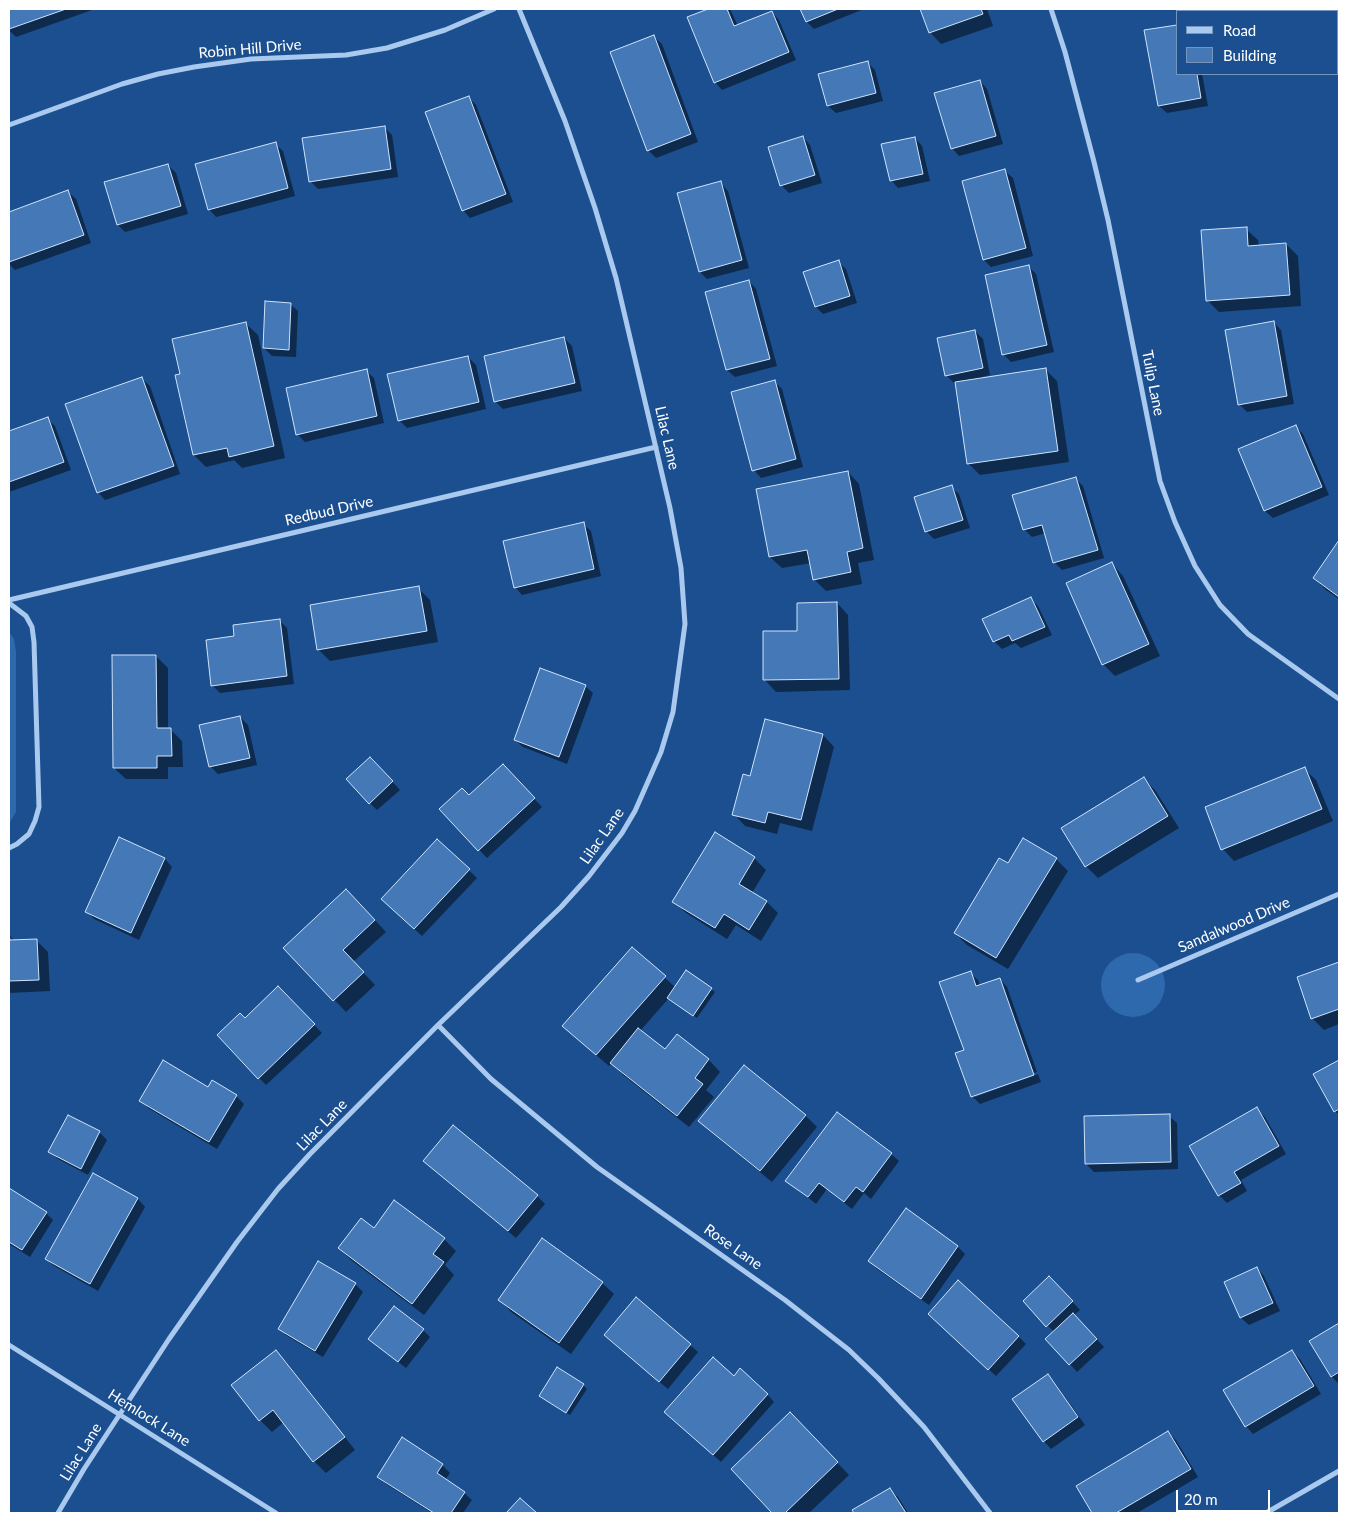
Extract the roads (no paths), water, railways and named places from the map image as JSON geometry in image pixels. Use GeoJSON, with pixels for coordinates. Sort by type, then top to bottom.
{"type":"FeatureCollection","features":[{"type":"Feature","properties":{"kind":"street","name":"Robin Hill Drive"},"geometry":{"type":"LineString","coordinates":[[9,125],[122,84],[158,74],[251,59],[346,55],[387,48],[445,30],[494,9]]}},
{"type":"Feature","properties":{"kind":"street","name":"Lilac Lane"},"geometry":{"type":"LineString","coordinates":[[58,1513],[169,1339],[237,1242],[278,1189],[310,1154],[438,1025],[590,876],[635,812],[661,752],[674,712],[685,624],[681,568],[670,508],[616,278],[595,208],[565,121],[519,9]]}},
{"type":"Feature","properties":{"kind":"street","name":"Tulip Lane"},"geometry":{"type":"LineString","coordinates":[[1051,9],[1065,52],[1094,162],[1108,220],[1160,481],[1175,522],[1195,566],[1220,605],[1248,634],[1339,699]]}},
{"type":"Feature","properties":{"kind":"street","name":"Redbud Drive"},"geometry":{"type":"LineString","coordinates":[[9,602],[656,447]]}},
{"type":"Feature","properties":{"kind":"street","name":"Redbud Drive"},"geometry":{"type":"LineString","coordinates":[[9,602],[26,616],[32,627],[39,807],[29,834],[9,848]]}},
{"type":"Feature","properties":{"kind":"street","name":"Sandalwood Drive"},"geometry":{"type":"LineString","coordinates":[[1138,980],[1339,894]]}},
{"type":"Feature","properties":{"kind":"street","name":"Rose Lane"},"geometry":{"type":"LineString","coordinates":[[438,1025],[491,1079],[597,1167],[785,1300],[849,1350],[924,1427],[990,1513]]}},
{"type":"Feature","properties":{"kind":"street","name":"Hemlock Lane"},"geometry":{"type":"LineString","coordinates":[[9,1345],[276,1513]]}},
{"type":"Feature","properties":{"kind":"street"},"geometry":{"type":"LineString","coordinates":[[1266,1513],[1339,1471]]}}]}
